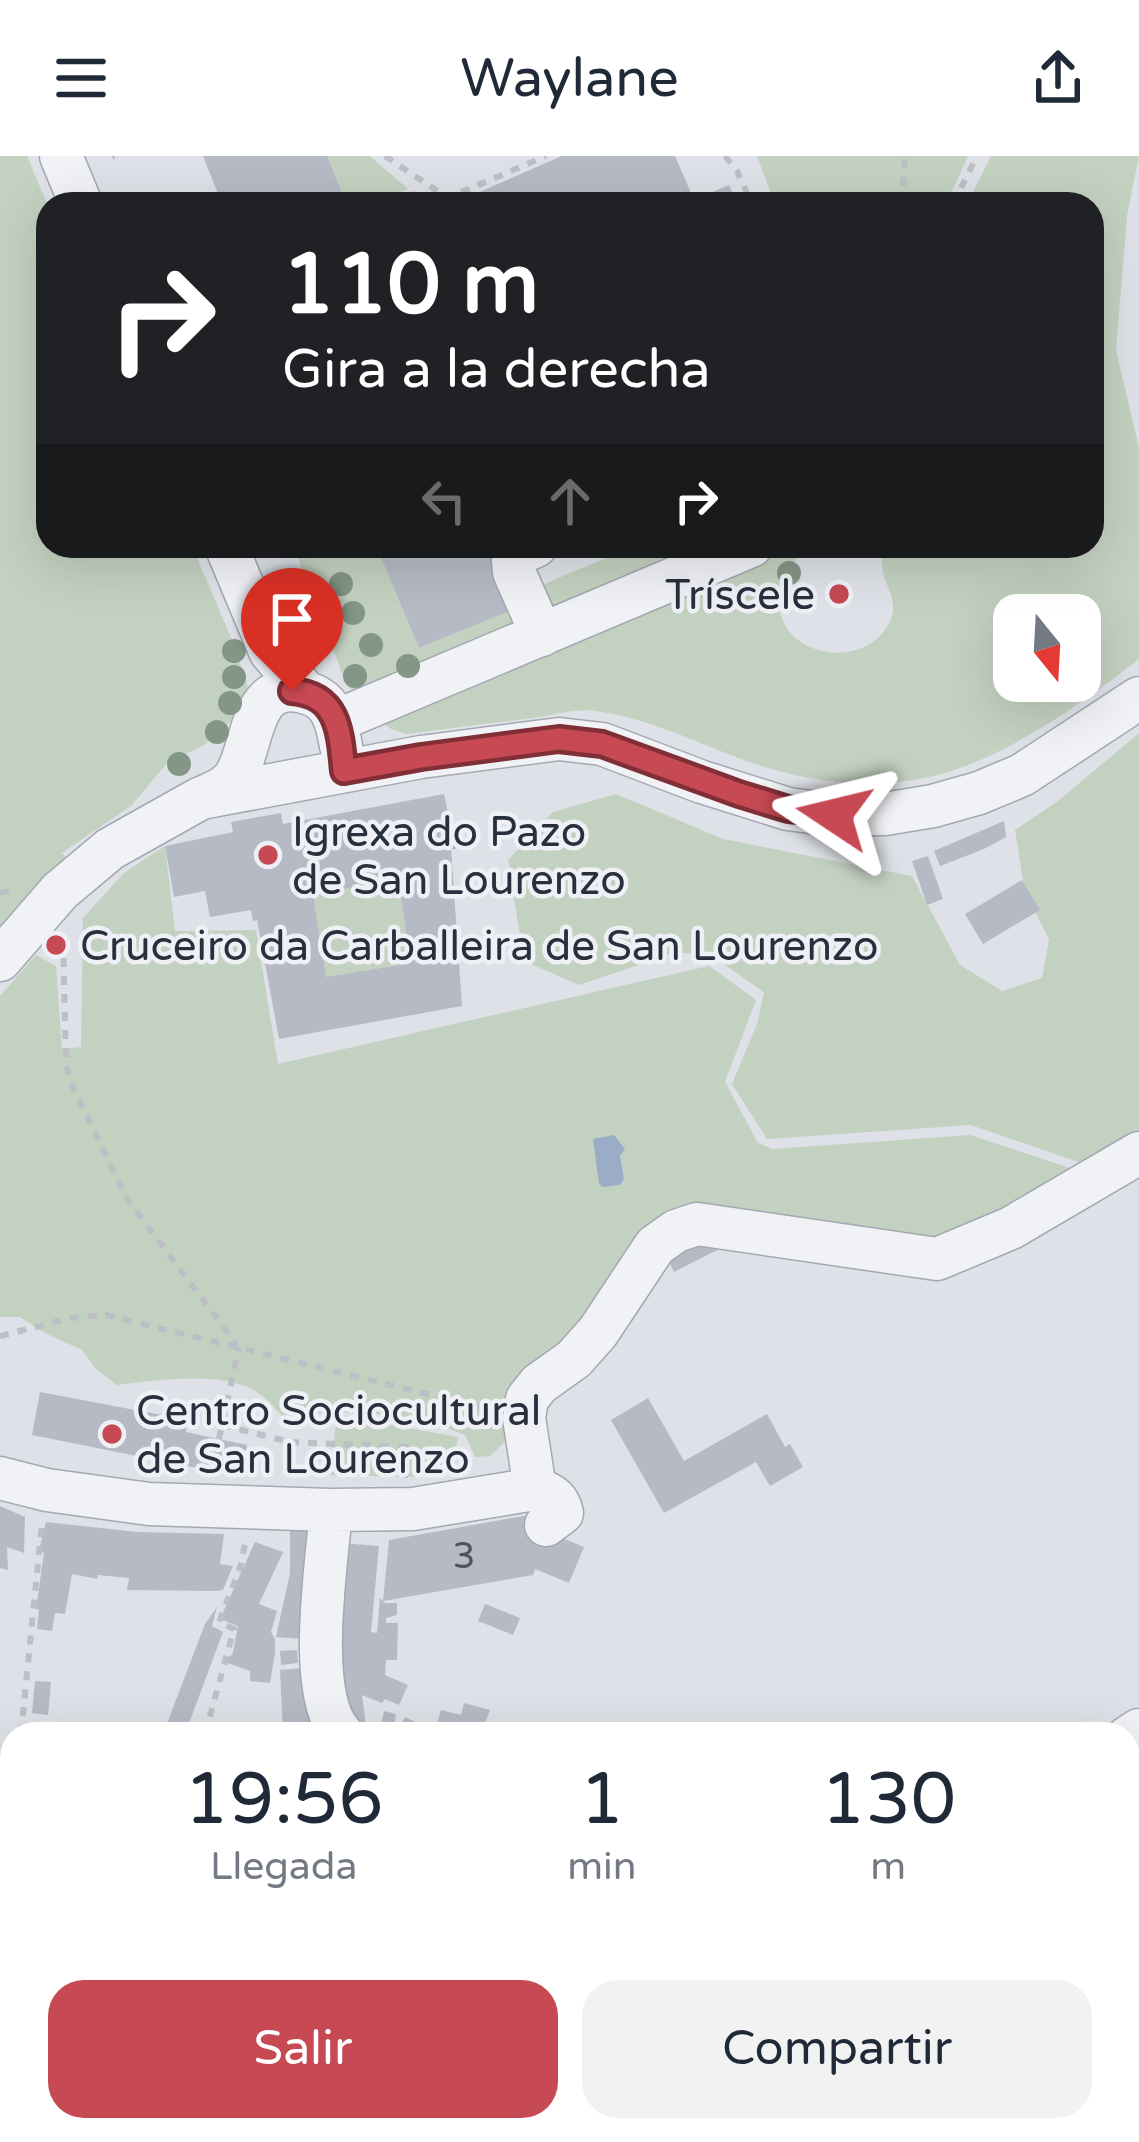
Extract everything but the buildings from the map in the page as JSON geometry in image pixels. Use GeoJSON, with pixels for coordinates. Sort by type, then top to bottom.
{"type":"FeatureCollection","features":[{"type":"Feature","properties":{"kind":"street"},"geometry":{"type":"LineString","coordinates":[[61,156],[76,192]]}},
{"type":"Feature","properties":{"kind":"street"},"geometry":{"type":"LineString","coordinates":[[231,558],[271,651],[321,707],[344,771]]}},
{"type":"Feature","properties":{"kind":"street"},"geometry":{"type":"LineString","coordinates":[[515,558],[514,572],[542,634]]}},
{"type":"Feature","properties":{"kind":"street"},"geometry":{"type":"LineString","coordinates":[[271,785],[256,746],[256,714],[277,694],[292,691],[321,707],[542,634],[723,558]]}},
{"type":"Feature","properties":{"kind":"street"},"geometry":{"type":"LineString","coordinates":[[0,960],[60,891],[110,849],[233,780],[241,766],[271,651]]}},
{"type":"Feature","properties":{"kind":"street"},"geometry":{"type":"LineString","coordinates":[[201,798],[421,757],[559,739],[602,744],[788,809],[834,815],[885,814],[933,806],[1022,776],[1139,698]]}},
{"type":"Feature","properties":{"kind":"street"},"geometry":{"type":"LineString","coordinates":[[0,1478],[47,1490],[149,1504],[332,1510],[540,1507],[526,1426],[527,1399],[598,1332],[655,1246],[676,1231],[697,1224],[937,1259],[1011,1228],[1139,1153]]}},
{"type":"Feature","properties":{"kind":"street"},"geometry":{"type":"LineString","coordinates":[[331,1722],[320,1676],[332,1510]]}},
{"type":"Feature","properties":{"kind":"path"},"geometry":{"type":"LineString","coordinates":[[385,156],[436,192]]}},
{"type":"Feature","properties":{"kind":"path"},"geometry":{"type":"LineString","coordinates":[[468,192],[546,156]]}},
{"type":"Feature","properties":{"kind":"path"},"geometry":{"type":"LineString","coordinates":[[725,156],[747,192]]}},
{"type":"Feature","properties":{"kind":"path"},"geometry":{"type":"LineString","coordinates":[[903,192],[905,156]]}},
{"type":"Feature","properties":{"kind":"path"},"geometry":{"type":"LineString","coordinates":[[959,192],[976,156]]}},
{"type":"Feature","properties":{"kind":"path"},"geometry":{"type":"LineString","coordinates":[[63,938],[69,1079],[127,1199],[239,1347],[219,1439]]}},
{"type":"Feature","properties":{"kind":"path"},"geometry":{"type":"LineString","coordinates":[[0,1336],[70,1318],[106,1315],[526,1426]]}},
{"type":"Feature","properties":{"kind":"path"},"geometry":{"type":"LineString","coordinates":[[222,1425],[290,1442],[406,1447],[405,1477]]}},
{"type":"Feature","properties":{"kind":"path"},"geometry":{"type":"LineString","coordinates":[[286,1464],[290,1442]]}},
{"type":"Feature","properties":{"kind":"path"},"geometry":{"type":"LineString","coordinates":[[22,1722],[47,1490]]}},
{"type":"Feature","properties":{"kind":"path"},"geometry":{"type":"LineString","coordinates":[[208,1722],[234,1629],[219,1622],[240,1568],[249,1508]]}},
{"type":"Feature","properties":{"kind":"green space"},"geometry":{"type":"Polygon","coordinates":[[[0,156],[27,156],[42,192],[36,192],[36,558],[197,558],[248,687],[231,721],[204,745],[167,763],[132,805],[62,853],[73,865],[0,938],[0,156]]]}},
{"type":"Feature","properties":{"kind":"green space"},"geometry":{"type":"Polygon","coordinates":[[[327,156],[370,156],[408,189],[400,192],[342,192],[327,156]]]}},
{"type":"Feature","properties":{"kind":"green space"},"geometry":{"type":"Polygon","coordinates":[[[757,156],[968,156],[952,192],[770,192],[757,156]]]}},
{"type":"Feature","properties":{"kind":"green space"},"geometry":{"type":"Polygon","coordinates":[[[991,156],[1139,156],[1127,216],[1116,350],[1139,448],[1139,659],[1101,687],[1101,594],[993,594],[993,702],[1080,702],[981,760],[924,778],[883,783],[821,780],[780,772],[660,727],[596,711],[406,734],[374,715],[746,558],[796,558],[780,594],[781,615],[804,644],[823,651],[862,648],[879,637],[891,619],[893,605],[882,558],[1104,558],[1104,192],[973,192],[991,156]]]}},
{"type":"Feature","properties":{"kind":"green space"},"geometry":{"type":"Polygon","coordinates":[[[298,558],[381,558],[419,648],[514,609],[522,626],[359,694],[347,686],[298,558]]]}},
{"type":"Feature","properties":{"kind":"green space"},"geometry":{"type":"Polygon","coordinates":[[[606,558],[672,558],[543,612],[533,589],[606,558]]]}},
{"type":"Feature","properties":{"kind":"green space"},"geometry":{"type":"Polygon","coordinates":[[[1139,733],[1139,1136],[1087,1165],[971,1125],[767,1139],[732,1084],[757,1024],[764,992],[709,954],[674,953],[579,985],[524,961],[508,860],[553,812],[616,794],[723,839],[912,876],[960,965],[1002,991],[1042,978],[1049,939],[1025,893],[1015,830],[1058,801],[1139,733]]]}},
{"type":"Feature","properties":{"kind":"green space"},"geometry":{"type":"Polygon","coordinates":[[[165,846],[175,931],[256,930],[278,1064],[709,966],[756,1000],[725,1082],[758,1143],[772,1149],[970,1135],[1076,1170],[957,1236],[867,1237],[693,1206],[490,1456],[475,1457],[465,1435],[398,1417],[328,1412],[283,1417],[254,1390],[223,1380],[187,1378],[117,1385],[82,1350],[20,1317],[0,1317],[0,996],[36,955],[56,966],[62,1049],[81,1047],[83,918],[124,873],[165,846]]]}},
{"type":"Feature","properties":{"kind":"green space"},"geometry":{"type":"Polygon","coordinates":[[[398,880],[411,963],[326,977],[313,894],[398,880]]]}},
{"type":"Feature","properties":{"kind":"green space"},"geometry":{"type":"Polygon","coordinates":[[[337,1415],[458,1437],[451,1471],[417,1477],[330,1475],[337,1415]]]}},
{"type":"Feature","properties":{"kind":"water"},"geometry":{"type":"Polygon","coordinates":[[[614,1135],[625,1149],[620,1156],[624,1179],[620,1185],[602,1187],[593,1139],[614,1135]]]}},
{"type":"Feature","properties":{"kind":"place","name":"Tríscele"},"geometry":{"type":"Point","coordinates":[839,594]}},
{"type":"Feature","properties":{"kind":"place","name":"Igrexa do Pazo de San Lourenzo"},"geometry":{"type":"Point","coordinates":[268,855]}},
{"type":"Feature","properties":{"kind":"place","name":"Cruceiro da Carballeira de San Lourenzo"},"geometry":{"type":"Point","coordinates":[56,945]}},
{"type":"Feature","properties":{"kind":"place","name":"Centro Sociocultural de San Lourenzo"},"geometry":{"type":"Point","coordinates":[112,1434]}},
{"type":"Feature","properties":{"kind":"route"},"geometry":{"type":"LineString","coordinates":[[292,691],[306,692],[330,708],[344,771],[559,739],[602,744],[788,809],[834,815]]}}]}
